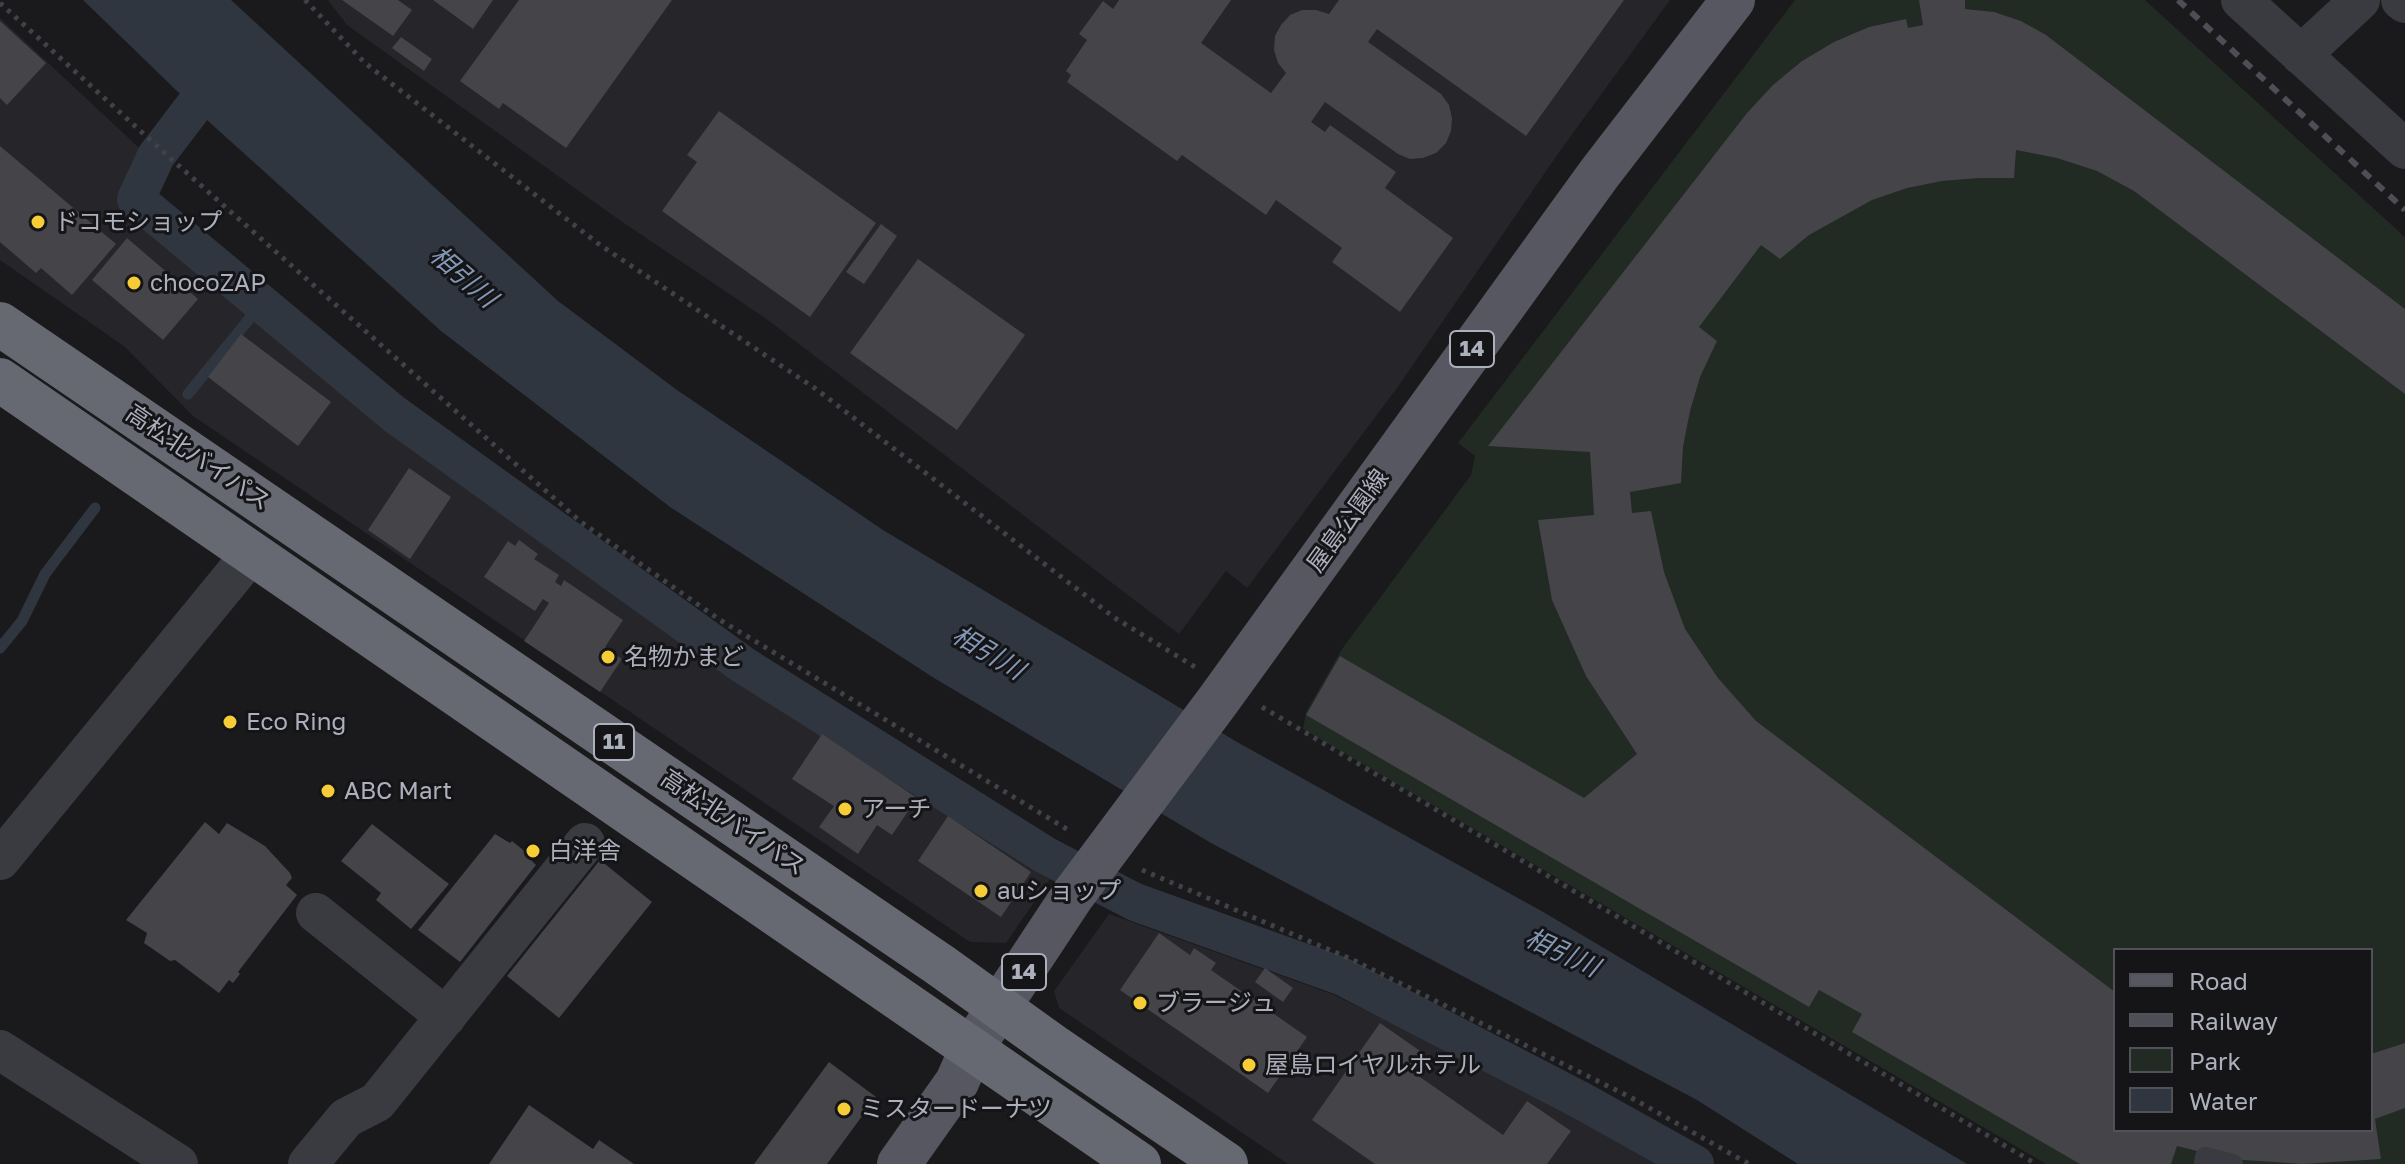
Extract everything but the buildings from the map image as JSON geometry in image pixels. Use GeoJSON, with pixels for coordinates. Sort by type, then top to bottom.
{"type":"FeatureCollection","features":[{"type":"Feature","properties":{"kind":"highway","name":"高松北バイパス"},"geometry":{"type":"LineString","coordinates":[[0,324],[1226,1164]]}},
{"type":"Feature","properties":{"kind":"highway","name":"高松北バイパス"},"geometry":{"type":"LineString","coordinates":[[0,380],[1139,1164]]}},
{"type":"Feature","properties":{"kind":"main road","name":"屋島公園線"},"geometry":{"type":"LineString","coordinates":[[899,1164],[957,1082],[972,1048],[1073,895],[1599,174],[1733,0]]}},
{"type":"Feature","properties":{"kind":"street"},"geometry":{"type":"LineString","coordinates":[[2241,0],[2301,55],[2400,134]]}},
{"type":"Feature","properties":{"kind":"street"},"geometry":{"type":"LineString","coordinates":[[2301,55],[2360,0]]}},
{"type":"Feature","properties":{"kind":"street"},"geometry":{"type":"LineString","coordinates":[[0,860],[252,553]]}},
{"type":"Feature","properties":{"kind":"street"},"geometry":{"type":"LineString","coordinates":[[308,1164],[346,1118],[377,1102],[585,843]]}},
{"type":"Feature","properties":{"kind":"street"},"geometry":{"type":"LineString","coordinates":[[316,913],[446,1017]]}},
{"type":"Feature","properties":{"kind":"street"},"geometry":{"type":"LineString","coordinates":[[0,1050],[178,1164]]}},
{"type":"Feature","properties":{"kind":"lane"},"geometry":{"type":"LineString","coordinates":[[2204,1164],[2205,1157],[2233,1164]]}},
{"type":"Feature","properties":{"kind":"path"},"geometry":{"type":"LineString","coordinates":[[305,0],[365,63],[600,245],[816,389],[1115,618],[1222,694],[2036,1164]]}},
{"type":"Feature","properties":{"kind":"path"},"geometry":{"type":"LineString","coordinates":[[0,3],[581,522],[720,620],[1171,884],[1351,959],[1630,1097],[1749,1164]]}},
{"type":"Feature","properties":{"kind":"shaded area"},"geometry":{"type":"Polygon","coordinates":[[[328,0],[1670,0],[1560,151],[1397,388],[1247,588],[1226,571],[1179,634],[765,318],[618,219],[347,25],[328,0]]]}},
{"type":"Feature","properties":{"kind":"shaded area"},"geometry":{"type":"Polygon","coordinates":[[[0,18],[149,157],[117,195],[379,418],[727,677],[1050,879],[1006,943],[970,942],[193,416],[125,347],[0,260],[0,18]]]}},
{"type":"Feature","properties":{"kind":"shaded area"},"geometry":{"type":"Polygon","coordinates":[[[1109,914],[1332,994],[1620,1133],[1670,1164],[1288,1164],[1059,1008],[1054,991],[1109,914]]]}},
{"type":"Feature","properties":{"kind":"green space"},"geometry":{"type":"Polygon","coordinates":[[[1795,0],[2145,0],[2405,237],[2405,1164],[2046,1164],[1303,729],[1306,712],[1342,649],[1471,475],[1475,456],[1458,443],[1795,0]]]}},
{"type":"Feature","properties":{"kind":"water","name":"相引川"},"geometry":{"type":"Polygon","coordinates":[[[83,0],[231,0],[558,301],[677,390],[883,530],[1237,742],[1545,913],[1967,1164],[1798,1164],[1697,1100],[1211,843],[934,678],[670,507],[441,331],[207,120],[83,0]]]}},
{"type":"Feature","properties":{"kind":"waterway"},"geometry":{"type":"LineString","coordinates":[[223,68],[156,156],[136,199],[394,414],[743,665],[1045,855],[1135,902],[1341,976],[1582,1101],[1695,1164]]}},
{"type":"Feature","properties":{"kind":"waterway"},"geometry":{"type":"LineString","coordinates":[[188,394],[263,302]]}},
{"type":"Feature","properties":{"kind":"waterway"},"geometry":{"type":"LineString","coordinates":[[0,648],[22,621],[45,574],[95,508]]}},
{"type":"Feature","properties":{"kind":"railway"},"geometry":{"type":"LineString","coordinates":[[2178,0],[2405,210]]}},
{"type":"Feature","properties":{"kind":"place","name":"ドコモショップ"},"geometry":{"type":"Point","coordinates":[38,222]}},
{"type":"Feature","properties":{"kind":"place","name":"chocoZAP"},"geometry":{"type":"Point","coordinates":[134,283]}},
{"type":"Feature","properties":{"kind":"place","name":"名物かまど"},"geometry":{"type":"Point","coordinates":[608,657]}},
{"type":"Feature","properties":{"kind":"place","name":"Eco Ring"},"geometry":{"type":"Point","coordinates":[230,722]}},
{"type":"Feature","properties":{"kind":"place","name":"ABC Mart"},"geometry":{"type":"Point","coordinates":[328,791]}},
{"type":"Feature","properties":{"kind":"place","name":"アーチ"},"geometry":{"type":"Point","coordinates":[845,809]}},
{"type":"Feature","properties":{"kind":"place","name":"白洋舎"},"geometry":{"type":"Point","coordinates":[533,851]}},
{"type":"Feature","properties":{"kind":"place","name":"auショップ"},"geometry":{"type":"Point","coordinates":[981,891]}},
{"type":"Feature","properties":{"kind":"place","name":"ブラージュ"},"geometry":{"type":"Point","coordinates":[1140,1003]}},
{"type":"Feature","properties":{"kind":"place","name":"屋島ロイヤルホテル"},"geometry":{"type":"Point","coordinates":[1249,1065]}},
{"type":"Feature","properties":{"kind":"place","name":"ミスタードーナツ"},"geometry":{"type":"Point","coordinates":[844,1109]}}]}
